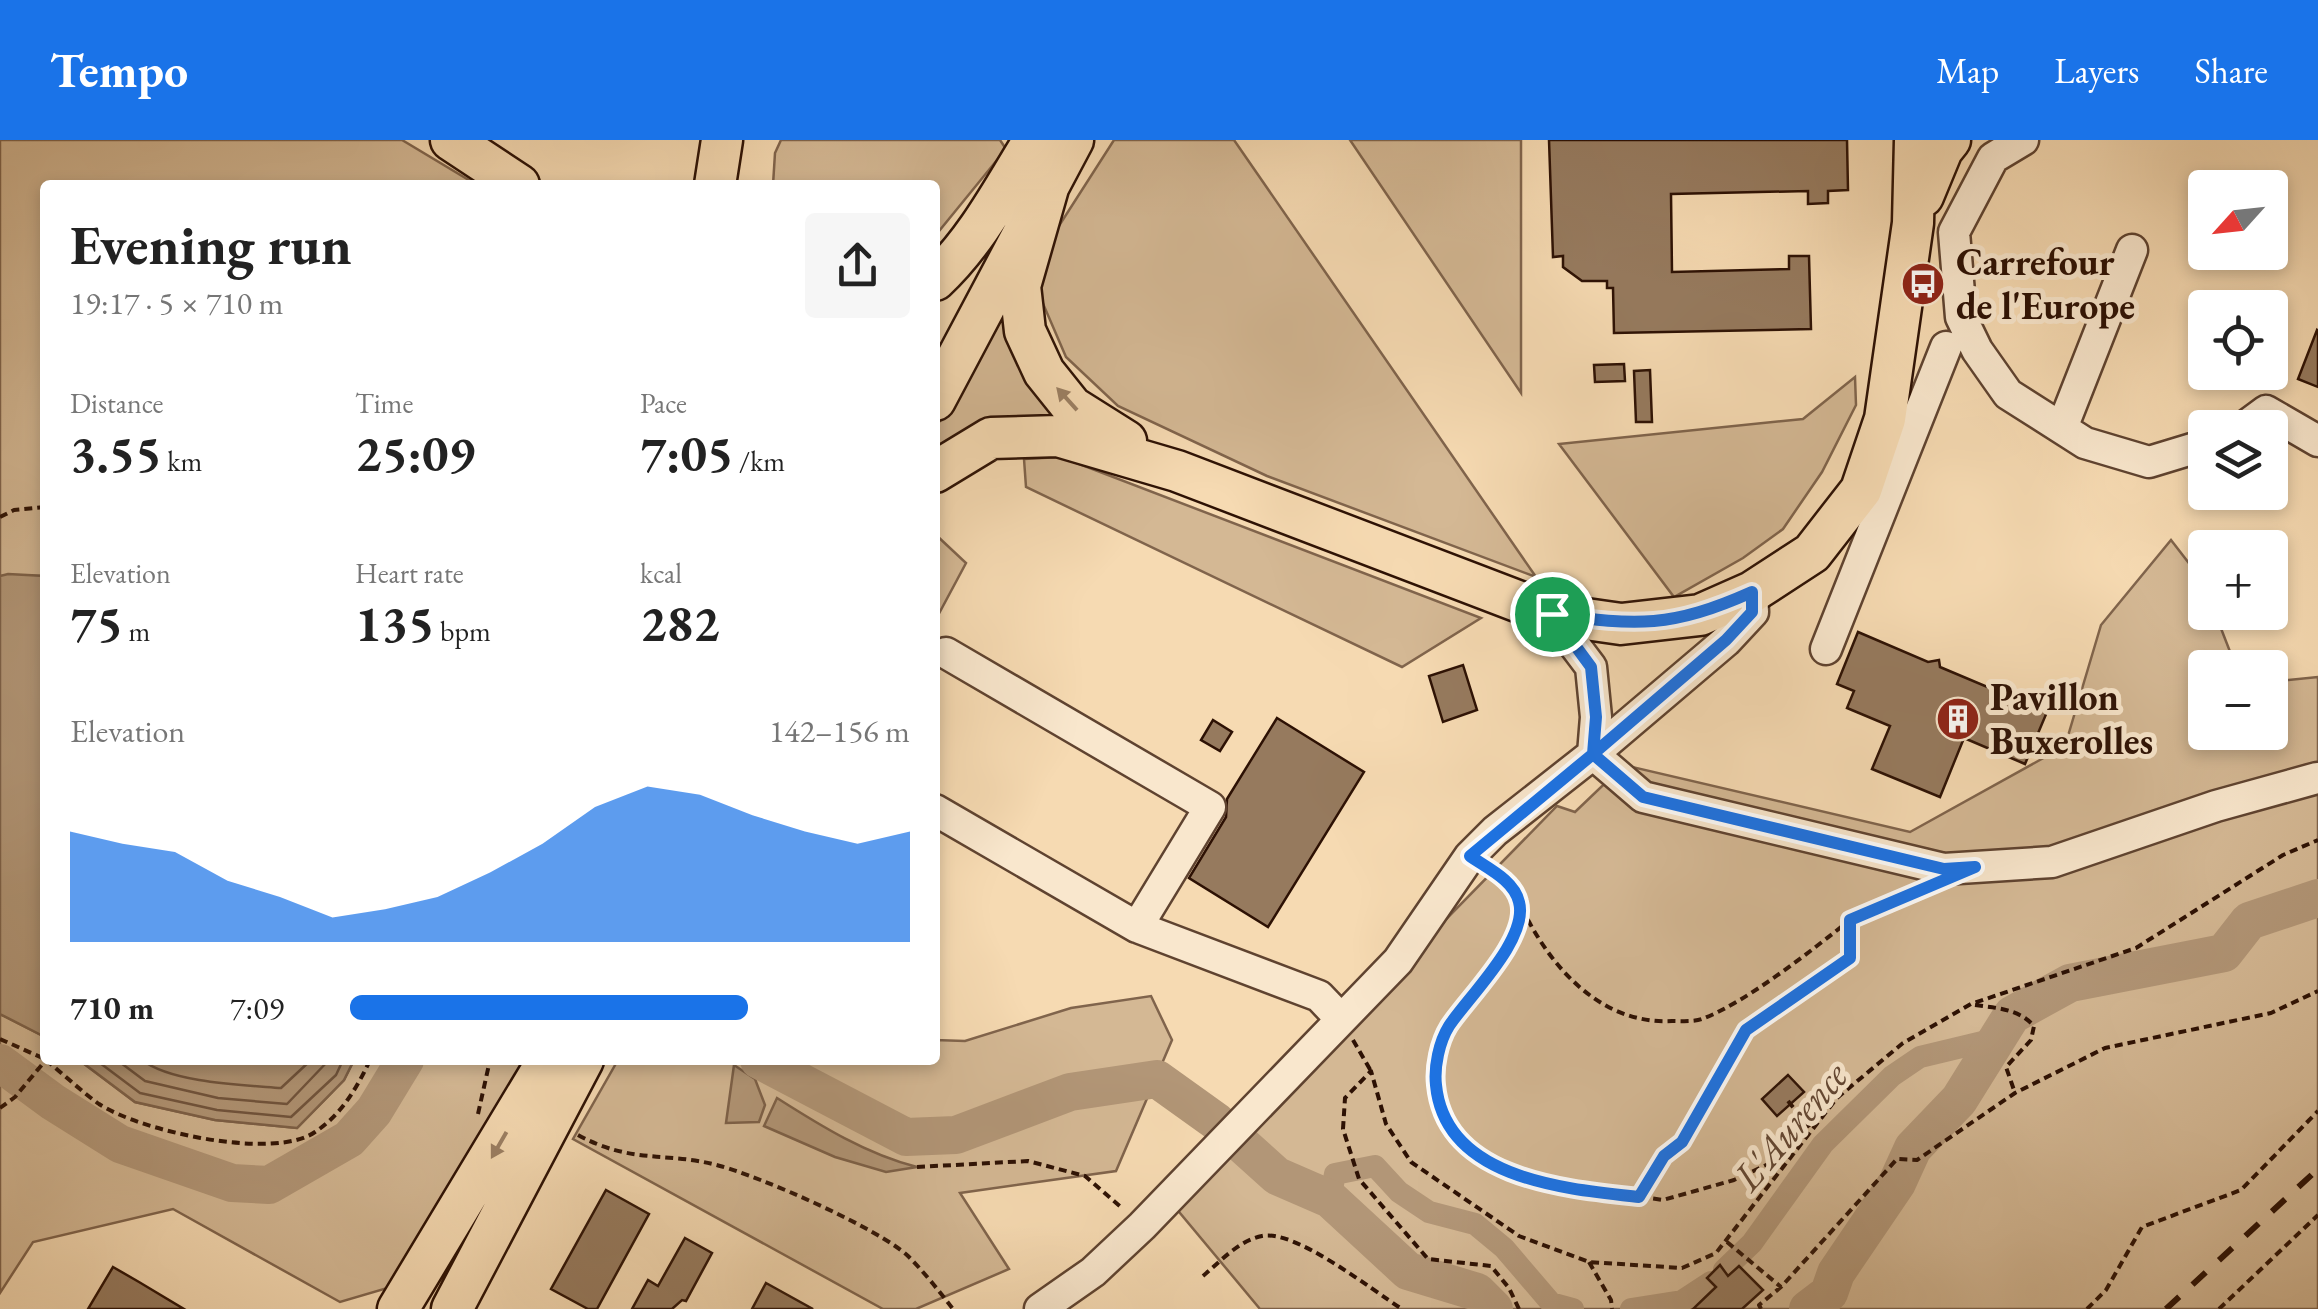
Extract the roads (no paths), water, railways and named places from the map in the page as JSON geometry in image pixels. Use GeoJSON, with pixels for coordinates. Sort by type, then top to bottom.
{"type":"FeatureCollection","features":[{"type":"Feature","properties":{"kind":"main road"},"geometry":{"type":"LineString","coordinates":[[451,140],[511,180]]}},
{"type":"Feature","properties":{"kind":"main road"},"geometry":{"type":"LineString","coordinates":[[716,180],[722,140]]}},
{"type":"Feature","properties":{"kind":"main road"},"geometry":{"type":"LineString","coordinates":[[940,275],[986,216],[1034,140]]}},
{"type":"Feature","properties":{"kind":"main road"},"geometry":{"type":"LineString","coordinates":[[940,351],[1054,140]]}},
{"type":"Feature","properties":{"kind":"main road"},"geometry":{"type":"LineString","coordinates":[[940,391],[1073,140]]}},
{"type":"Feature","properties":{"kind":"main road"},"geometry":{"type":"LineString","coordinates":[[940,469],[991,438],[1058,436],[1177,471],[1552,614],[1621,624],[1700,615],[1752,592],[1812,553],[1861,490],[1886,418],[1913,223],[1916,140]]}},
{"type":"Feature","properties":{"kind":"main road"},"geometry":{"type":"LineString","coordinates":[[1913,223],[1942,150],[1950,140]]}},
{"type":"Feature","properties":{"kind":"main road"},"geometry":{"type":"LineString","coordinates":[[1050,182],[1020,286],[1025,330],[1044,372],[1072,407],[1177,471]]}},
{"type":"Feature","properties":{"kind":"main road"},"geometry":{"type":"LineString","coordinates":[[398,1309],[545,1065]]}},
{"type":"Feature","properties":{"kind":"main road"},"geometry":{"type":"LineString","coordinates":[[452,1309],[581,1065]]}},
{"type":"Feature","properties":{"kind":"street"},"geometry":{"type":"LineString","coordinates":[[2023,140],[1993,158],[1954,232],[1961,317],[1977,350],[2008,394],[2085,442],[2150,462],[2188,450]]}},
{"type":"Feature","properties":{"kind":"street"},"geometry":{"type":"LineString","coordinates":[[2062,428],[2132,250]]}},
{"type":"Feature","properties":{"kind":"street"},"geometry":{"type":"LineString","coordinates":[[1896,341],[1977,350]]}},
{"type":"Feature","properties":{"kind":"street"},"geometry":{"type":"LineString","coordinates":[[1826,650],[1946,347]]}},
{"type":"Feature","properties":{"kind":"street"},"geometry":{"type":"LineString","coordinates":[[2288,424],[2318,441]]}},
{"type":"Feature","properties":{"kind":"street"},"geometry":{"type":"LineString","coordinates":[[1040,1309],[1093,1272],[1142,1226],[1398,961],[1470,856],[1726,640],[1752,612],[1752,592]]}},
{"type":"Feature","properties":{"kind":"street"},"geometry":{"type":"LineString","coordinates":[[1552,614],[1591,667],[1596,717],[1593,754]]}},
{"type":"Feature","properties":{"kind":"street"},"geometry":{"type":"LineString","coordinates":[[946,653],[1210,807],[1137,928]]}},
{"type":"Feature","properties":{"kind":"street"},"geometry":{"type":"LineString","coordinates":[[1593,754],[1643,797],[1944,869],[2052,862],[2216,806],[2317,778]]}},
{"type":"Feature","properties":{"kind":"street"},"geometry":{"type":"LineString","coordinates":[[940,813],[1137,928],[1319,996],[1342,1019]]}},
{"type":"Feature","properties":{"kind":"water"},"geometry":{"type":"Polygon","coordinates":[[[0,576],[40,576],[40,1034],[0,1014],[0,576]]]}},
{"type":"Feature","properties":{"kind":"water"},"geometry":{"type":"Polygon","coordinates":[[[86,1065],[352,1065],[344,1080],[297,1128],[215,1120],[135,1102],[86,1065]]]}},
{"type":"Feature","properties":{"kind":"water"},"geometry":{"type":"Polygon","coordinates":[[[734,1065],[755,1079],[765,1105],[759,1122],[726,1123],[734,1065]]]}},
{"type":"Feature","properties":{"kind":"water"},"geometry":{"type":"Polygon","coordinates":[[[777,1098],[862,1147],[917,1167],[886,1172],[835,1157],[764,1126],[777,1098]]]}},
{"type":"Feature","properties":{"kind":"waterway","name":"L'Aurence"},"geometry":{"type":"LineString","coordinates":[[1808,1309],[1829,1293],[1836,1273],[1897,1183],[1913,1148],[1959,1100],[2012,1015],[2070,983],[2224,953],[2249,921],[2318,898]]}},
{"type":"Feature","properties":{"kind":"waterway","name":"L'Aurence"},"geometry":{"type":"LineString","coordinates":[[1724,1270],[1752,1243],[1823,1144],[1892,1076],[1920,1057],[1995,1039]]}},
{"type":"Feature","properties":{"kind":"waterway","name":"L'Aurence"},"geometry":{"type":"LineString","coordinates":[[0,1063],[120,1144],[232,1183],[269,1185],[349,1139],[374,1111],[402,1065]]}},
{"type":"Feature","properties":{"kind":"waterway","name":"L'Aurence"},"geometry":{"type":"LineString","coordinates":[[769,1065],[906,1137],[956,1135],[1070,1092],[1157,1079],[1217,1122],[1277,1176],[1330,1199],[1408,1271],[1477,1292],[1494,1309]]}},
{"type":"Feature","properties":{"kind":"waterway","name":"L'Aurence"},"geometry":{"type":"LineString","coordinates":[[1330,1199],[1335,1174],[1375,1166],[1399,1192],[1429,1212],[1475,1224],[1504,1248],[1551,1303],[1573,1309]]}},
{"type":"Feature","properties":{"kind":"waterway","name":"L'Aurence"},"geometry":{"type":"LineString","coordinates":[[1631,1309],[1682,1301],[1711,1282]]}},
{"type":"Feature","properties":{"kind":"railway"},"geometry":{"type":"LineString","coordinates":[[2166,1309],[2318,1169]]}},
{"type":"Feature","properties":{"kind":"place","name":"Carrefour de l'Europe"},"geometry":{"type":"Point","coordinates":[1923,284]}},
{"type":"Feature","properties":{"kind":"place","name":"Pavillon Buxerolles"},"geometry":{"type":"Point","coordinates":[1958,719]}}]}
